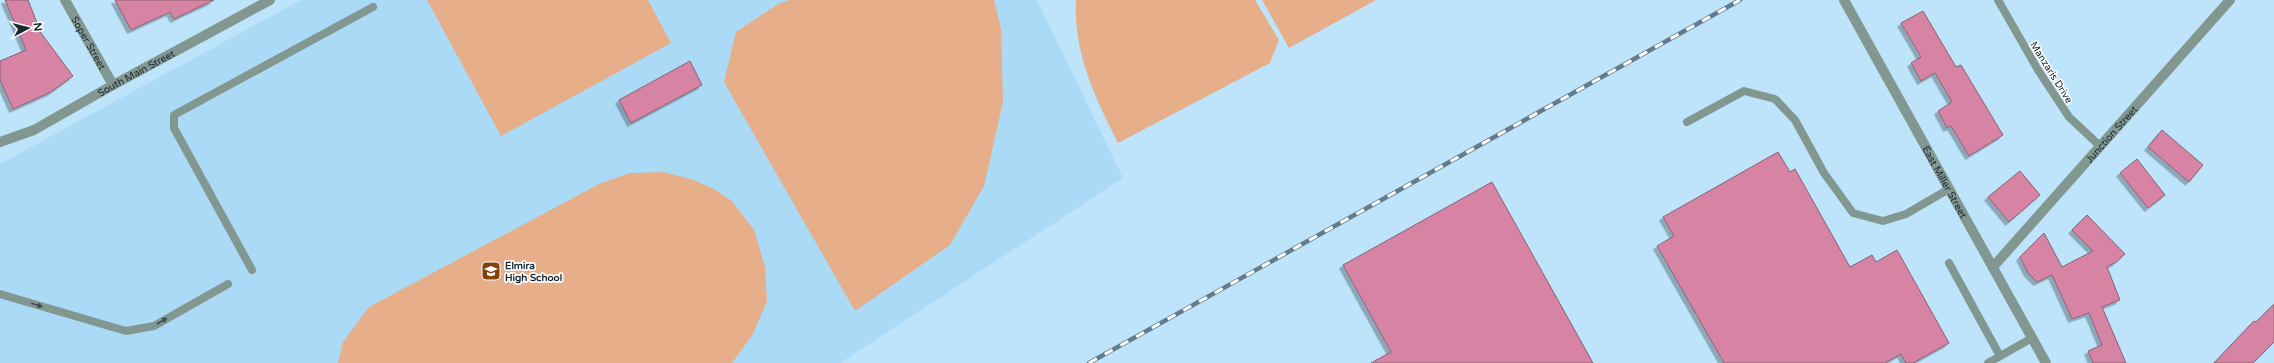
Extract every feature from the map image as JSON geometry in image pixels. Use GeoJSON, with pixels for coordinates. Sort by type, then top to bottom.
{"type":"FeatureCollection","features":[{"type":"Feature","properties":{"kind":"street","name":"Soper Street"},"geometry":{"type":"LineString","coordinates":[[65,0],[112,85]]}},
{"type":"Feature","properties":{"kind":"street","name":"South Main Street"},"geometry":{"type":"LineString","coordinates":[[0,142],[34,130],[112,85],[270,0]]}},
{"type":"Feature","properties":{"kind":"street","name":"East Miller Street"},"geometry":{"type":"LineString","coordinates":[[1844,0],[2046,363]]}},
{"type":"Feature","properties":{"kind":"street","name":"Junction Street"},"geometry":{"type":"LineString","coordinates":[[1993,267],[2230,0]]}},
{"type":"Feature","properties":{"kind":"lane","name":"Manzaris Drive"},"geometry":{"type":"LineString","coordinates":[[1998,0],[2038,70],[2069,116],[2100,146]]}},
{"type":"Feature","properties":{"kind":"lane"},"geometry":{"type":"LineString","coordinates":[[252,270],[174,128],[174,115],[373,7]]}},
{"type":"Feature","properties":{"kind":"lane"},"geometry":{"type":"LineString","coordinates":[[1688,122],[1744,91],[1775,99],[1795,120],[1824,173],[1853,213],[1882,221],[1906,214],[1949,189]]}},
{"type":"Feature","properties":{"kind":"lane"},"geometry":{"type":"LineString","coordinates":[[1949,263],[2000,356]]}},
{"type":"Feature","properties":{"kind":"lane"},"geometry":{"type":"LineString","coordinates":[[0,294],[126,332],[154,326],[228,284]]}},
{"type":"Feature","properties":{"kind":"lane"},"geometry":{"type":"LineString","coordinates":[[1988,363],[2032,338]]}},
{"type":"Feature","properties":{"kind":"shaded area","name":"Elmira High School"},"geometry":{"type":"Polygon","coordinates":[[[301,0],[1037,0],[1123,178],[840,363],[0,363],[0,164],[301,0]]]}},
{"type":"Feature","properties":{"kind":"shaded area"},"geometry":{"type":"Polygon","coordinates":[[[427,0],[648,0],[671,43],[501,136],[427,0]]]}},
{"type":"Feature","properties":{"kind":"shaded area"},"geometry":{"type":"Polygon","coordinates":[[[789,0],[994,0],[1001,29],[1003,102],[984,186],[950,245],[855,311],[724,82],[736,32],[778,4],[789,0]]]}},
{"type":"Feature","properties":{"kind":"shaded area"},"geometry":{"type":"Polygon","coordinates":[[[1076,0],[1255,0],[1279,40],[1270,63],[1118,143],[1101,109],[1087,74],[1078,38],[1076,0]]]}},
{"type":"Feature","properties":{"kind":"shaded area"},"geometry":{"type":"Polygon","coordinates":[[[1262,0],[1376,0],[1289,48],[1262,0]]]}},
{"type":"Feature","properties":{"kind":"shaded area"},"geometry":{"type":"Polygon","coordinates":[[[663,172],[691,179],[714,189],[732,201],[754,230],[765,267],[767,301],[753,334],[732,363],[338,363],[343,342],[369,307],[599,184],[630,173],[663,172]]]}},
{"type":"Feature","properties":{"kind":"building"},"geometry":{"type":"Polygon","coordinates":[[[5,0],[28,0],[41,33],[73,76],[51,92],[13,109],[0,80],[0,61],[26,50],[5,0]]]}},
{"type":"Feature","properties":{"kind":"building"},"geometry":{"type":"Polygon","coordinates":[[[115,0],[214,0],[174,19],[170,12],[131,30],[115,0]]]}},
{"type":"Feature","properties":{"kind":"building"},"geometry":{"type":"Polygon","coordinates":[[[1923,11],[1956,67],[1961,65],[2003,135],[1969,156],[1951,126],[1947,128],[1938,111],[1952,102],[1935,73],[1921,81],[1911,63],[1921,57],[1901,23],[1923,11]]]}},
{"type":"Feature","properties":{"kind":"building"},"geometry":{"type":"Polygon","coordinates":[[[690,61],[702,85],[631,123],[619,100],[690,61]]]}},
{"type":"Feature","properties":{"kind":"building"},"geometry":{"type":"Polygon","coordinates":[[[2162,130],[2203,165],[2189,182],[2148,147],[2162,130]]]}},
{"type":"Feature","properties":{"kind":"building"},"geometry":{"type":"Polygon","coordinates":[[[1778,152],[1790,172],[1795,169],[1850,267],[1872,255],[1876,262],[1897,250],[1949,343],[1913,363],[1906,363],[1901,354],[1885,363],[1724,363],[1657,246],[1674,236],[1663,217],[1778,152]]]}},
{"type":"Feature","properties":{"kind":"building"},"geometry":{"type":"Polygon","coordinates":[[[2137,159],[2165,195],[2148,208],[2120,173],[2137,159]]]}},
{"type":"Feature","properties":{"kind":"building"},"geometry":{"type":"Polygon","coordinates":[[[2020,171],[2040,195],[2009,222],[1988,197],[2020,171]]]}},
{"type":"Feature","properties":{"kind":"building"},"geometry":{"type":"Polygon","coordinates":[[[1492,182],[1593,363],[1371,363],[1391,352],[1343,265],[1492,182]]]}},
{"type":"Feature","properties":{"kind":"building"},"geometry":{"type":"Polygon","coordinates":[[[2087,215],[2125,254],[2116,262],[2107,267],[2120,300],[2102,307],[2126,363],[2093,363],[2088,351],[2102,345],[2089,313],[2072,319],[2052,275],[2037,282],[2028,273],[2020,257],[2044,233],[2062,267],[2093,251],[2072,230],[2087,215]]]}},
{"type":"Feature","properties":{"kind":"building"},"geometry":{"type":"Polygon","coordinates":[[[2274,304],[2274,342],[2253,363],[2214,363],[2254,321],[2256,322],[2274,304]]]}},
{"type":"Feature","properties":{"kind":"railway"},"geometry":{"type":"LineString","coordinates":[[1089,363],[1740,0]]}},
{"type":"Feature","properties":{"kind":"place","name":"Elmira High School"},"geometry":{"type":"Point","coordinates":[491,271]}}]}
